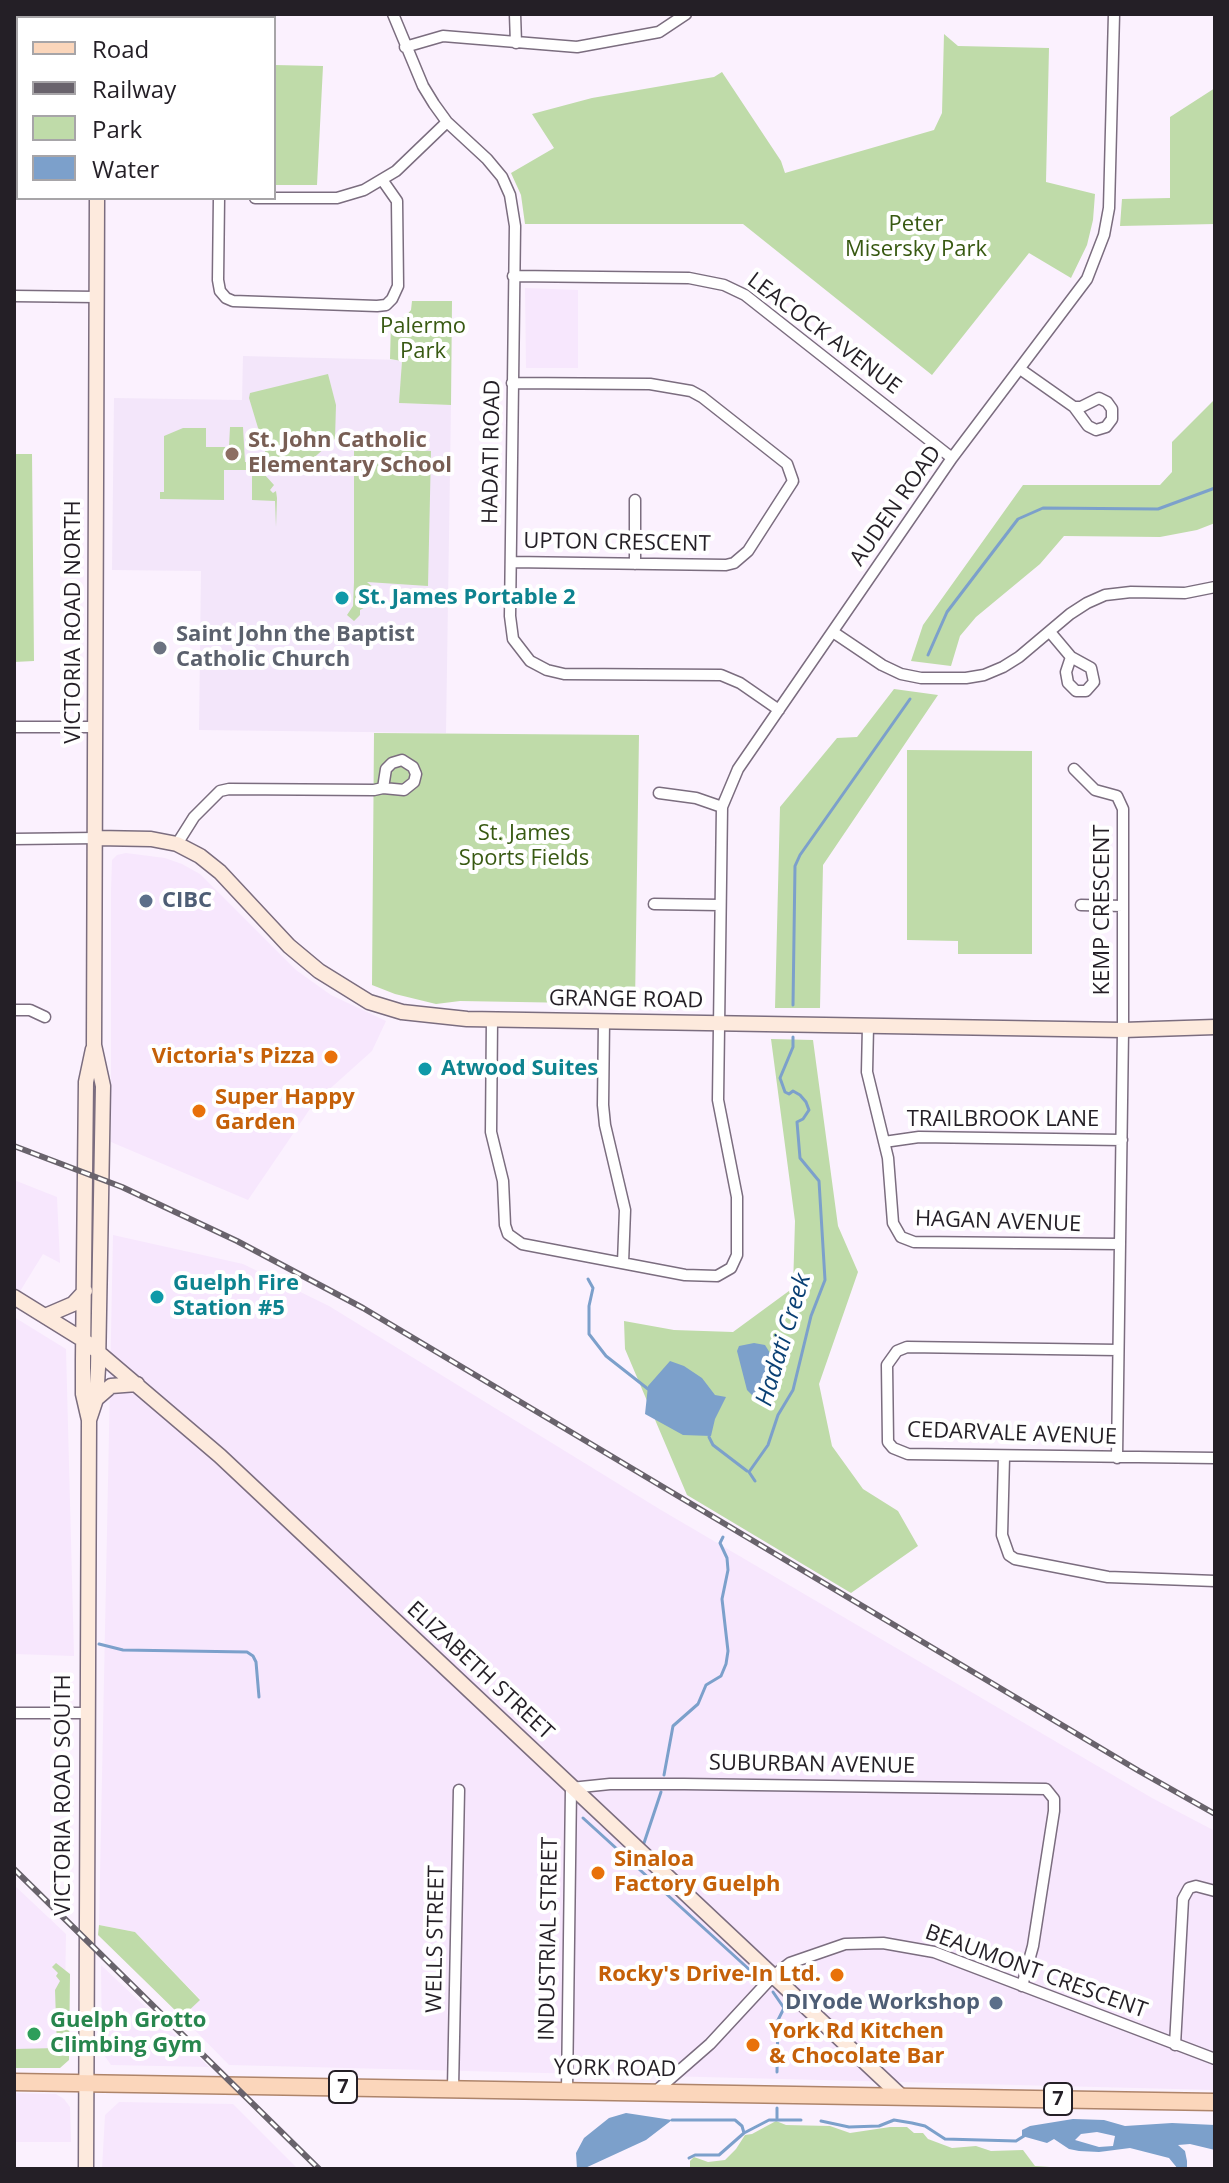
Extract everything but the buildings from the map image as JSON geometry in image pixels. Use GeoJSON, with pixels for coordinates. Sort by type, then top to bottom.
{"type":"FeatureCollection","features":[{"type":"Feature","properties":{"kind":"main road","name":"VICTORIA ROAD NORTH"},"geometry":{"type":"LineString","coordinates":[[86,1168],[86,1082],[94,1045],[97,838],[97,200]]}},
{"type":"Feature","properties":{"kind":"main road","name":"GRANGE ROAD"},"geometry":{"type":"LineString","coordinates":[[97,838],[151,839],[177,844],[200,856],[220,872],[302,958],[369,1002],[402,1012],[439,1018],[719,1024],[1123,1030],[1215,1027]]}},
{"type":"Feature","properties":{"kind":"main road","name":"VICTORIA ROAD NORTH"},"geometry":{"type":"LineString","coordinates":[[94,1045],[103,1086],[101,1173]]}},
{"type":"Feature","properties":{"kind":"main road","name":"VICTORIA ROAD SOUTH"},"geometry":{"type":"LineString","coordinates":[[86,1168],[83,1394],[89,1420],[86,2169]]}},
{"type":"Feature","properties":{"kind":"main road","name":"VICTORIA ROAD SOUTH"},"geometry":{"type":"LineString","coordinates":[[89,1420],[96,1399],[101,1173]]}},
{"type":"Feature","properties":{"kind":"main road"},"geometry":{"type":"LineString","coordinates":[[45,1316],[73,1304],[85,1291]]}},
{"type":"Feature","properties":{"kind":"main road","name":"ELIZABETH STREET"},"geometry":{"type":"LineString","coordinates":[[14,1297],[85,1341],[220,1456],[901,2096]]}},
{"type":"Feature","properties":{"kind":"main road"},"geometry":{"type":"LineString","coordinates":[[96,1399],[111,1386],[138,1384]]}},
{"type":"Feature","properties":{"kind":"main road","name":"YORK ROAD"},"geometry":{"type":"LineString","coordinates":[[14,2082],[1215,2102]]}},
{"type":"Feature","properties":{"kind":"street","name":"HADATI ROAD"},"geometry":{"type":"LineString","coordinates":[[393,14],[423,86],[447,122],[502,177],[510,195],[515,226],[510,622],[513,639],[532,662],[547,670],[564,674],[721,675],[740,683],[779,710]]}},
{"type":"Feature","properties":{"kind":"street"},"geometry":{"type":"LineString","coordinates":[[515,14],[516,43]]}},
{"type":"Feature","properties":{"kind":"street"},"geometry":{"type":"LineString","coordinates":[[405,47],[443,36],[577,47],[659,32],[686,14]]}},
{"type":"Feature","properties":{"kind":"street","name":"AUDEN ROAD"},"geometry":{"type":"LineString","coordinates":[[623,1263],[685,1275],[717,1276],[735,1263],[737,1197],[718,1100],[722,807],[738,769],[952,458],[1087,279],[1107,227],[1114,14]]}},
{"type":"Feature","properties":{"kind":"street"},"geometry":{"type":"LineString","coordinates":[[276,198],[337,198],[383,181],[447,122]]}},
{"type":"Feature","properties":{"kind":"street"},"geometry":{"type":"LineString","coordinates":[[219,200],[218,280],[220,291],[226,298],[233,301],[386,305],[398,286],[397,201],[383,181]]}},
{"type":"Feature","properties":{"kind":"street","name":"LEACOCK AVENUE"},"geometry":{"type":"LineString","coordinates":[[513,276],[689,278],[724,285],[745,295],[952,458]]}},
{"type":"Feature","properties":{"kind":"street"},"geometry":{"type":"LineString","coordinates":[[14,296],[97,297]]}},
{"type":"Feature","properties":{"kind":"street"},"geometry":{"type":"LineString","coordinates":[[1020,369],[1074,407]]}},
{"type":"Feature","properties":{"kind":"street","name":"UPTON CRESCENT"},"geometry":{"type":"LineString","coordinates":[[511,562],[726,565],[742,559],[793,481],[787,464],[691,391],[650,384],[512,383]]}},
{"type":"Feature","properties":{"kind":"street"},"geometry":{"type":"LineString","coordinates":[[635,500],[635,564]]}},
{"type":"Feature","properties":{"kind":"street"},"geometry":{"type":"LineString","coordinates":[[833,632],[901,674],[944,679],[984,675],[1003,667],[1087,603],[1105,595],[1185,593],[1215,587]]}},
{"type":"Feature","properties":{"kind":"street"},"geometry":{"type":"LineString","coordinates":[[1050,632],[1071,657]]}},
{"type":"Feature","properties":{"kind":"street"},"geometry":{"type":"LineString","coordinates":[[14,727],[96,727]]}},
{"type":"Feature","properties":{"kind":"street","name":"KEMP CRESCENT"},"geometry":{"type":"LineString","coordinates":[[1074,769],[1095,790],[1109,792],[1121,801],[1123,1030],[1117,1458]]}},
{"type":"Feature","properties":{"kind":"street"},"geometry":{"type":"LineString","coordinates":[[177,844],[194,817],[220,791],[383,788]]}},
{"type":"Feature","properties":{"kind":"street"},"geometry":{"type":"LineString","coordinates":[[659,793],[696,798],[722,807]]}},
{"type":"Feature","properties":{"kind":"street"},"geometry":{"type":"LineString","coordinates":[[14,839],[97,838]]}},
{"type":"Feature","properties":{"kind":"street"},"geometry":{"type":"LineString","coordinates":[[654,904],[720,905]]}},
{"type":"Feature","properties":{"kind":"street"},"geometry":{"type":"LineString","coordinates":[[1081,905],[1123,906]]}},
{"type":"Feature","properties":{"kind":"street"},"geometry":{"type":"LineString","coordinates":[[14,1010],[30,1010],[45,1017]]}},
{"type":"Feature","properties":{"kind":"street"},"geometry":{"type":"LineString","coordinates":[[492,1019],[491,1132],[503,1181],[508,1234],[522,1244],[623,1263],[625,1210],[603,1105],[604,1021]]}},
{"type":"Feature","properties":{"kind":"street","name":"HAGAN AVENUE"},"geometry":{"type":"LineString","coordinates":[[868,1026],[867,1072],[890,1172],[893,1223],[896,1231],[907,1241],[1120,1244]]}},
{"type":"Feature","properties":{"kind":"street","name":"TRAILBROOK LANE"},"geometry":{"type":"LineString","coordinates":[[884,1142],[919,1137],[1122,1140]]}},
{"type":"Feature","properties":{"kind":"street","name":"CEDARVALE AVENUE"},"geometry":{"type":"LineString","coordinates":[[1118,1350],[907,1347],[890,1357],[887,1365],[888,1442],[893,1448],[908,1454],[1215,1458]]}},
{"type":"Feature","properties":{"kind":"street"},"geometry":{"type":"LineString","coordinates":[[1004,1457],[1002,1535],[1009,1555],[1015,1559],[1108,1577],[1215,1581]]}},
{"type":"Feature","properties":{"kind":"street"},"geometry":{"type":"LineString","coordinates":[[14,1713],[87,1713]]}},
{"type":"Feature","properties":{"kind":"street","name":"SUBURBAN AVENUE"},"geometry":{"type":"LineString","coordinates":[[571,1788],[669,1784],[1040,1786],[1051,1793],[1054,1811],[1033,1946],[1022,1986]]}},
{"type":"Feature","properties":{"kind":"street","name":"INDUSTRIAL STREET"},"geometry":{"type":"LineString","coordinates":[[567,2091],[571,1788]]}},
{"type":"Feature","properties":{"kind":"street","name":"WELLS STREET"},"geometry":{"type":"LineString","coordinates":[[453,2088],[459,1790]]}},
{"type":"Feature","properties":{"kind":"street"},"geometry":{"type":"LineString","coordinates":[[1175,2045],[1183,1899],[1189,1888],[1196,1886],[1215,1891]]}},
{"type":"Feature","properties":{"kind":"street","name":"BEAUMONT CRESCENT"},"geometry":{"type":"LineString","coordinates":[[655,2092],[710,2044],[773,1976],[790,1963],[845,1944],[883,1943],[934,1952],[1215,2059]]}},
{"type":"Feature","properties":{"kind":"shaded area"},"geometry":{"type":"Polygon","coordinates":[[[525,288],[578,290],[578,368],[526,368],[525,288]]]}},
{"type":"Feature","properties":{"kind":"shaded area"},"geometry":{"type":"Polygon","coordinates":[[[243,356],[402,360],[400,403],[451,405],[446,733],[199,730],[201,571],[112,570],[114,398],[242,400],[243,356]]]}},
{"type":"Feature","properties":{"kind":"shaded area"},"geometry":{"type":"Polygon","coordinates":[[[126,853],[165,858],[200,874],[296,970],[331,995],[386,1021],[372,1051],[314,1103],[248,1200],[111,1142],[112,860],[126,853]]]}},
{"type":"Feature","properties":{"kind":"shaded area"},"geometry":{"type":"Polygon","coordinates":[[[14,1180],[57,1197],[60,1263],[43,1254],[14,1301],[14,1180]]]}},
{"type":"Feature","properties":{"kind":"shaded area"},"geometry":{"type":"Polygon","coordinates":[[[113,1235],[243,1264],[329,1306],[661,1510],[1152,1798],[1215,1831],[1215,2090],[229,2065],[182,2017],[200,1999],[135,1932],[99,1925],[113,1235]]]}},
{"type":"Feature","properties":{"kind":"shaded area"},"geometry":{"type":"Polygon","coordinates":[[[14,1317],[66,1349],[74,1656],[14,1654],[14,1317]]]}},
{"type":"Feature","properties":{"kind":"shaded area"},"geometry":{"type":"Polygon","coordinates":[[[14,1885],[66,1934],[64,2063],[14,2066],[14,1885]]]}},
{"type":"Feature","properties":{"kind":"shaded area"},"geometry":{"type":"Polygon","coordinates":[[[101,1965],[209,2067],[111,2065],[102,2052],[101,1965]]]}},
{"type":"Feature","properties":{"kind":"shaded area"},"geometry":{"type":"Polygon","coordinates":[[[14,2093],[56,2094],[64,2099],[70,2107],[71,2142],[14,2142],[14,2093]]]}},
{"type":"Feature","properties":{"kind":"shaded area"},"geometry":{"type":"Polygon","coordinates":[[[119,2102],[233,2104],[298,2169],[102,2169],[105,2115],[119,2102]]]}},
{"type":"Feature","properties":{"kind":"green space","name":"Peter Misersky Park"},"geometry":{"type":"Polygon","coordinates":[[[944,34],[958,46],[1049,48],[1046,182],[1095,194],[1087,245],[1071,278],[1029,253],[932,375],[743,224],[525,224],[521,195],[511,173],[554,148],[532,114],[592,98],[714,77],[722,72],[781,161],[785,173],[934,130],[942,113],[944,34]]]}},
{"type":"Feature","properties":{"kind":"green space"},"geometry":{"type":"Polygon","coordinates":[[[276,65],[323,66],[317,185],[276,185],[276,65]]]}},
{"type":"Feature","properties":{"kind":"green space"},"geometry":{"type":"Polygon","coordinates":[[[1215,88],[1215,224],[1120,226],[1122,199],[1170,198],[1170,117],[1215,88]]]}},
{"type":"Feature","properties":{"kind":"green space","name":"Palermo Park"},"geometry":{"type":"Polygon","coordinates":[[[412,301],[452,301],[451,405],[399,403],[402,361],[390,359],[391,321],[405,317],[411,310],[412,301]]]}},
{"type":"Feature","properties":{"kind":"green space"},"geometry":{"type":"Polygon","coordinates":[[[328,374],[336,405],[335,439],[309,462],[271,471],[250,393],[328,374]]]}},
{"type":"Feature","properties":{"kind":"green space"},"geometry":{"type":"Polygon","coordinates":[[[1215,399],[1215,523],[1160,537],[1064,536],[1040,564],[976,617],[960,636],[951,666],[911,661],[923,625],[1023,485],[1160,485],[1172,472],[1172,442],[1215,399]]]}},
{"type":"Feature","properties":{"kind":"green space"},"geometry":{"type":"Polygon","coordinates":[[[230,427],[243,427],[245,462],[254,463],[274,485],[270,490],[273,493],[276,491],[276,527],[275,501],[252,500],[252,470],[224,470],[224,500],[160,499],[160,492],[164,492],[164,436],[183,428],[206,428],[206,447],[229,447],[230,427]]]}},
{"type":"Feature","properties":{"kind":"green space"},"geometry":{"type":"Polygon","coordinates":[[[354,449],[431,451],[428,586],[367,582],[380,599],[360,610],[354,621],[347,615],[353,606],[354,449]]]}},
{"type":"Feature","properties":{"kind":"green space"},"geometry":{"type":"Polygon","coordinates":[[[14,454],[32,454],[34,661],[14,662],[14,454]]]}},
{"type":"Feature","properties":{"kind":"green space"},"geometry":{"type":"Polygon","coordinates":[[[894,689],[938,695],[823,865],[820,1008],[775,1008],[780,807],[837,738],[857,737],[894,689]]]}},
{"type":"Feature","properties":{"kind":"green space","name":"St. James Sports Fields"},"geometry":{"type":"Polygon","coordinates":[[[374,733],[639,735],[635,1004],[460,1001],[436,1004],[372,985],[374,733]]]}},
{"type":"Feature","properties":{"kind":"green space"},"geometry":{"type":"Polygon","coordinates":[[[907,750],[1032,751],[1032,954],[958,954],[958,941],[907,940],[907,750]]]}},
{"type":"Feature","properties":{"kind":"green space"},"geometry":{"type":"Polygon","coordinates":[[[771,1039],[813,1040],[838,1226],[858,1272],[819,1384],[832,1446],[863,1489],[898,1511],[918,1546],[851,1593],[687,1495],[625,1349],[624,1321],[674,1330],[733,1332],[793,1288],[795,1221],[771,1039]]]}},
{"type":"Feature","properties":{"kind":"green space"},"geometry":{"type":"Polygon","coordinates":[[[99,1925],[135,1932],[200,2000],[182,2017],[98,1935],[99,1925]]]}},
{"type":"Feature","properties":{"kind":"green space"},"geometry":{"type":"Polygon","coordinates":[[[56,1963],[70,1974],[69,2060],[60,2068],[14,2068],[14,2049],[57,2048],[55,1990],[60,1981],[52,1967],[56,1963]]]}},
{"type":"Feature","properties":{"kind":"green space"},"geometry":{"type":"Polygon","coordinates":[[[776,2121],[786,2125],[830,2126],[850,2133],[907,2127],[914,2133],[923,2133],[928,2139],[952,2148],[976,2146],[991,2151],[1023,2150],[1035,2166],[1080,2169],[690,2169],[690,2161],[694,2157],[708,2162],[725,2160],[745,2135],[776,2121]]]}},
{"type":"Feature","properties":{"kind":"water"},"geometry":{"type":"Polygon","coordinates":[[[754,1343],[765,1345],[770,1353],[760,1392],[754,1397],[747,1390],[737,1351],[739,1346],[754,1343]]]}},
{"type":"Feature","properties":{"kind":"water"},"geometry":{"type":"Polygon","coordinates":[[[670,1361],[702,1378],[715,1395],[726,1397],[711,1436],[683,1435],[645,1414],[648,1386],[670,1361]]]}},
{"type":"Feature","properties":{"kind":"water"},"geometry":{"type":"Polygon","coordinates":[[[626,2113],[672,2120],[646,2140],[577,2169],[576,2153],[584,2138],[609,2118],[626,2113]]]}},
{"type":"Feature","properties":{"kind":"water"},"geometry":{"type":"Polygon","coordinates":[[[1073,2119],[1104,2120],[1125,2126],[1172,2123],[1215,2125],[1215,2150],[1190,2144],[1178,2145],[1185,2151],[1187,2169],[1178,2169],[1169,2158],[1130,2148],[1079,2151],[1069,2149],[1054,2139],[1047,2143],[1022,2136],[1022,2130],[1073,2119]],[[1097,2132],[1081,2134],[1075,2140],[1099,2147],[1113,2146],[1115,2136],[1097,2132]]]}},
{"type":"Feature","properties":{"kind":"waterway","name":"Hadati Creek"},"geometry":{"type":"LineString","coordinates":[[928,655],[947,612],[1018,519],[1043,508],[1158,509],[1215,488]]}},
{"type":"Feature","properties":{"kind":"waterway","name":"Hadati Creek"},"geometry":{"type":"LineString","coordinates":[[793,1005],[795,866],[910,699]]}},
{"type":"Feature","properties":{"kind":"waterway","name":"Hadati Creek"},"geometry":{"type":"LineString","coordinates":[[755,1481],[749,1472],[768,1445],[778,1415],[793,1390],[811,1316],[825,1280],[819,1181],[800,1158],[797,1122],[809,1110],[800,1095],[793,1091],[789,1094],[785,1092],[780,1078],[793,1047],[793,1037]]}},
{"type":"Feature","properties":{"kind":"waterway"},"geometry":{"type":"LineString","coordinates":[[588,1279],[593,1288],[589,1306],[589,1334],[606,1356],[648,1389]]}},
{"type":"Feature","properties":{"kind":"waterway"},"geometry":{"type":"LineString","coordinates":[[709,1437],[713,1445],[747,1471]]}},
{"type":"Feature","properties":{"kind":"waterway"},"geometry":{"type":"LineString","coordinates":[[664,1775],[673,1726],[698,1704],[706,1685],[721,1676],[726,1664],[728,1651],[722,1599],[728,1570],[727,1558],[720,1543],[723,1537]]}},
{"type":"Feature","properties":{"kind":"waterway"},"geometry":{"type":"LineString","coordinates":[[99,1644],[123,1650],[247,1652],[256,1662],[259,1697]]}},
{"type":"Feature","properties":{"kind":"waterway"},"geometry":{"type":"LineString","coordinates":[[644,1843],[661,1792]]}},
{"type":"Feature","properties":{"kind":"waterway"},"geometry":{"type":"LineString","coordinates":[[583,1818],[752,1972]]}},
{"type":"Feature","properties":{"kind":"waterway"},"geometry":{"type":"LineString","coordinates":[[773,1992],[784,2008],[778,2020],[777,2072]]}},
{"type":"Feature","properties":{"kind":"waterway"},"geometry":{"type":"LineString","coordinates":[[777,2108],[777,2118]]}},
{"type":"Feature","properties":{"kind":"waterway"},"geometry":{"type":"LineString","coordinates":[[672,2120],[735,2120],[744,2133]]}},
{"type":"Feature","properties":{"kind":"waterway"},"geometry":{"type":"LineString","coordinates":[[689,2158],[719,2155],[744,2133],[769,2120],[801,2120]]}},
{"type":"Feature","properties":{"kind":"waterway"},"geometry":{"type":"LineString","coordinates":[[821,2121],[849,2127],[879,2126],[894,2120],[925,2126],[945,2139],[1016,2141],[1024,2136]]}},
{"type":"Feature","properties":{"kind":"railway"},"geometry":{"type":"LineString","coordinates":[[14,1146],[122,1187],[237,1241],[363,1308],[1215,1814]]}},
{"type":"Feature","properties":{"kind":"railway"},"geometry":{"type":"LineString","coordinates":[[14,1869],[319,2169]]}},
{"type":"Feature","properties":{"kind":"place","name":"St. John Catholic Elementary School"},"geometry":{"type":"Point","coordinates":[232,454]}},
{"type":"Feature","properties":{"kind":"place","name":"St. James Portable 2"},"geometry":{"type":"Point","coordinates":[342,598]}},
{"type":"Feature","properties":{"kind":"place","name":"Saint John the Baptist Catholic Church"},"geometry":{"type":"Point","coordinates":[160,648]}},
{"type":"Feature","properties":{"kind":"place","name":"CIBC"},"geometry":{"type":"Point","coordinates":[146,901]}},
{"type":"Feature","properties":{"kind":"place","name":"Victoria's Pizza"},"geometry":{"type":"Point","coordinates":[331,1057]}},
{"type":"Feature","properties":{"kind":"place","name":"Atwood Suites"},"geometry":{"type":"Point","coordinates":[425,1069]}},
{"type":"Feature","properties":{"kind":"place","name":"Super Happy Garden"},"geometry":{"type":"Point","coordinates":[199,1111]}},
{"type":"Feature","properties":{"kind":"place","name":"Guelph Fire Station #5"},"geometry":{"type":"Point","coordinates":[157,1297]}},
{"type":"Feature","properties":{"kind":"place","name":"Sinaloa Factory Guelph"},"geometry":{"type":"Point","coordinates":[598,1873]}},
{"type":"Feature","properties":{"kind":"place","name":"Rocky's Drive-In Ltd."},"geometry":{"type":"Point","coordinates":[837,1975]}},
{"type":"Feature","properties":{"kind":"place","name":"DIYode Workshop"},"geometry":{"type":"Point","coordinates":[996,2003]}},
{"type":"Feature","properties":{"kind":"place","name":"Guelph Grotto Climbing Gym"},"geometry":{"type":"Point","coordinates":[34,2034]}},
{"type":"Feature","properties":{"kind":"place","name":"York Rd Kitchen & Chocolate Bar"},"geometry":{"type":"Point","coordinates":[753,2045]}}]}
